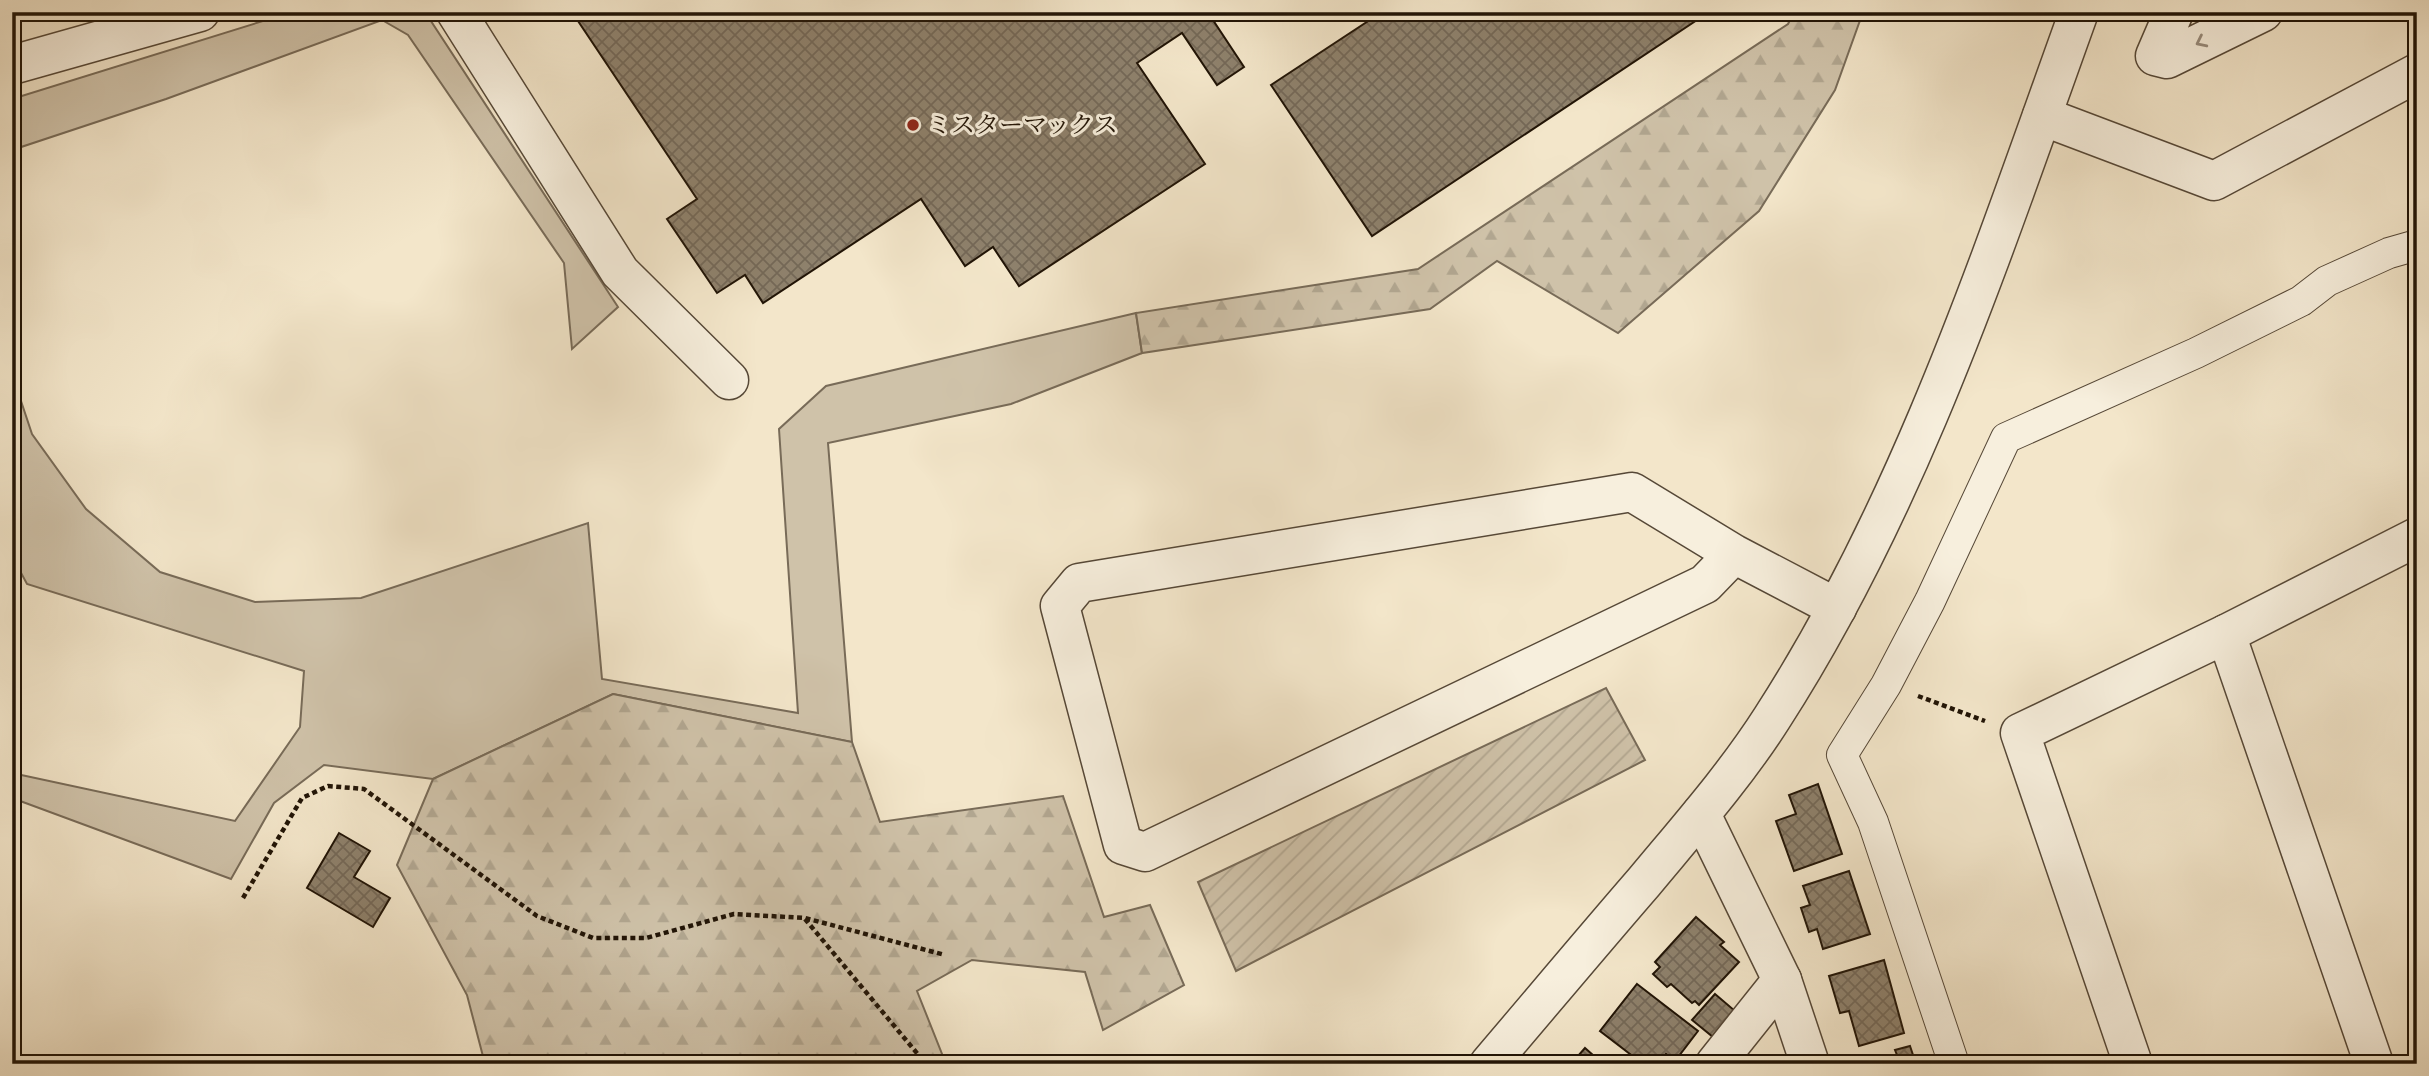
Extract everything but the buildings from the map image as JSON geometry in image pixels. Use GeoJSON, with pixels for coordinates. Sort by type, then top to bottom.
{"type":"FeatureCollection","features":[{"type":"Feature","properties":{"kind":"street"},"geometry":{"type":"LineString","coordinates":[[12,65],[200,12]]}},
{"type":"Feature","properties":{"kind":"street"},"geometry":{"type":"LineString","coordinates":[[456,12],[620,272],[729,380]]}},
{"type":"Feature","properties":{"kind":"street"},"geometry":{"type":"LineString","coordinates":[[1489,1064],[1701,814],[1771,719],[1837,608],[1876,534],[1955,353],[2079,12]]}},
{"type":"Feature","properties":{"kind":"street"},"geometry":{"type":"LineString","coordinates":[[2174,12],[2155,56],[2167,59],[2263,12]]}},
{"type":"Feature","properties":{"kind":"street"},"geometry":{"type":"LineString","coordinates":[[2042,116],[2214,181],[2417,72]]}},
{"type":"Feature","properties":{"kind":"street"},"geometry":{"type":"LineString","coordinates":[[1954,1064],[1873,822],[1842,755],[1886,685],[1930,601],[2006,438],[2196,353],[2301,300],[2327,281],[2389,253],[2417,244]]}},
{"type":"Feature","properties":{"kind":"street"},"geometry":{"type":"LineString","coordinates":[[1734,554],[1704,584],[1145,852],[1123,845],[1060,606],[1079,583],[1632,492],[1734,554],[1837,608]]}},
{"type":"Feature","properties":{"kind":"street"},"geometry":{"type":"LineString","coordinates":[[2133,1064],[2020,733],[2226,635],[2417,537]]}},
{"type":"Feature","properties":{"kind":"street"},"geometry":{"type":"LineString","coordinates":[[2226,635],[2374,1064]]}},
{"type":"Feature","properties":{"kind":"street"},"geometry":{"type":"LineString","coordinates":[[1701,814],[1782,981],[1810,1064]]}},
{"type":"Feature","properties":{"kind":"street"},"geometry":{"type":"LineString","coordinates":[[1714,1064],[1782,981]]}},
{"type":"Feature","properties":{"kind":"path"},"geometry":{"type":"LineString","coordinates":[[1886,685],[2020,733]]}},
{"type":"Feature","properties":{"kind":"path"},"geometry":{"type":"LineString","coordinates":[[243,898],[302,798],[328,786],[363,789],[537,916],[593,938],[646,938],[734,914],[804,918],[945,955]]}},
{"type":"Feature","properties":{"kind":"path"},"geometry":{"type":"LineString","coordinates":[[804,918],[926,1064]]}},
{"type":"Feature","properties":{"kind":"green space"},"geometry":{"type":"Polygon","coordinates":[[[292,12],[425,12],[618,307],[572,349],[564,263],[408,35],[382,20],[166,99],[12,150],[12,99],[292,12]]]}},
{"type":"Feature","properties":{"kind":"green space"},"geometry":{"type":"Polygon","coordinates":[[[1794,12],[1863,12],[1835,90],[1759,211],[1618,333],[1497,261],[1430,309],[1142,353],[1136,313],[1418,269],[1788,24],[1794,12]]]}},
{"type":"Feature","properties":{"kind":"green space"},"geometry":{"type":"Polygon","coordinates":[[[1136,313],[1142,353],[1011,404],[828,443],[852,742],[613,694],[433,779],[324,765],[274,803],[231,879],[12,798],[12,773],[235,821],[300,727],[304,671],[27,584],[12,556],[12,374],[32,434],[86,509],[160,572],[255,602],[361,598],[588,523],[602,679],[798,713],[779,429],[826,386],[1136,313]]]}},
{"type":"Feature","properties":{"kind":"green space"},"geometry":{"type":"Polygon","coordinates":[[[1606,688],[1645,760],[1236,971],[1198,882],[1606,688]]]}},
{"type":"Feature","properties":{"kind":"green space"},"geometry":{"type":"Polygon","coordinates":[[[613,694],[852,742],[880,822],[1063,796],[1104,917],[1150,905],[1184,985],[1103,1030],[1085,972],[972,960],[917,991],[946,1064],[485,1064],[467,995],[397,865],[433,779],[613,694]]]}},
{"type":"Feature","properties":{"kind":"place","name":"ミスターマックス"},"geometry":{"type":"Point","coordinates":[913,125]}}]}
